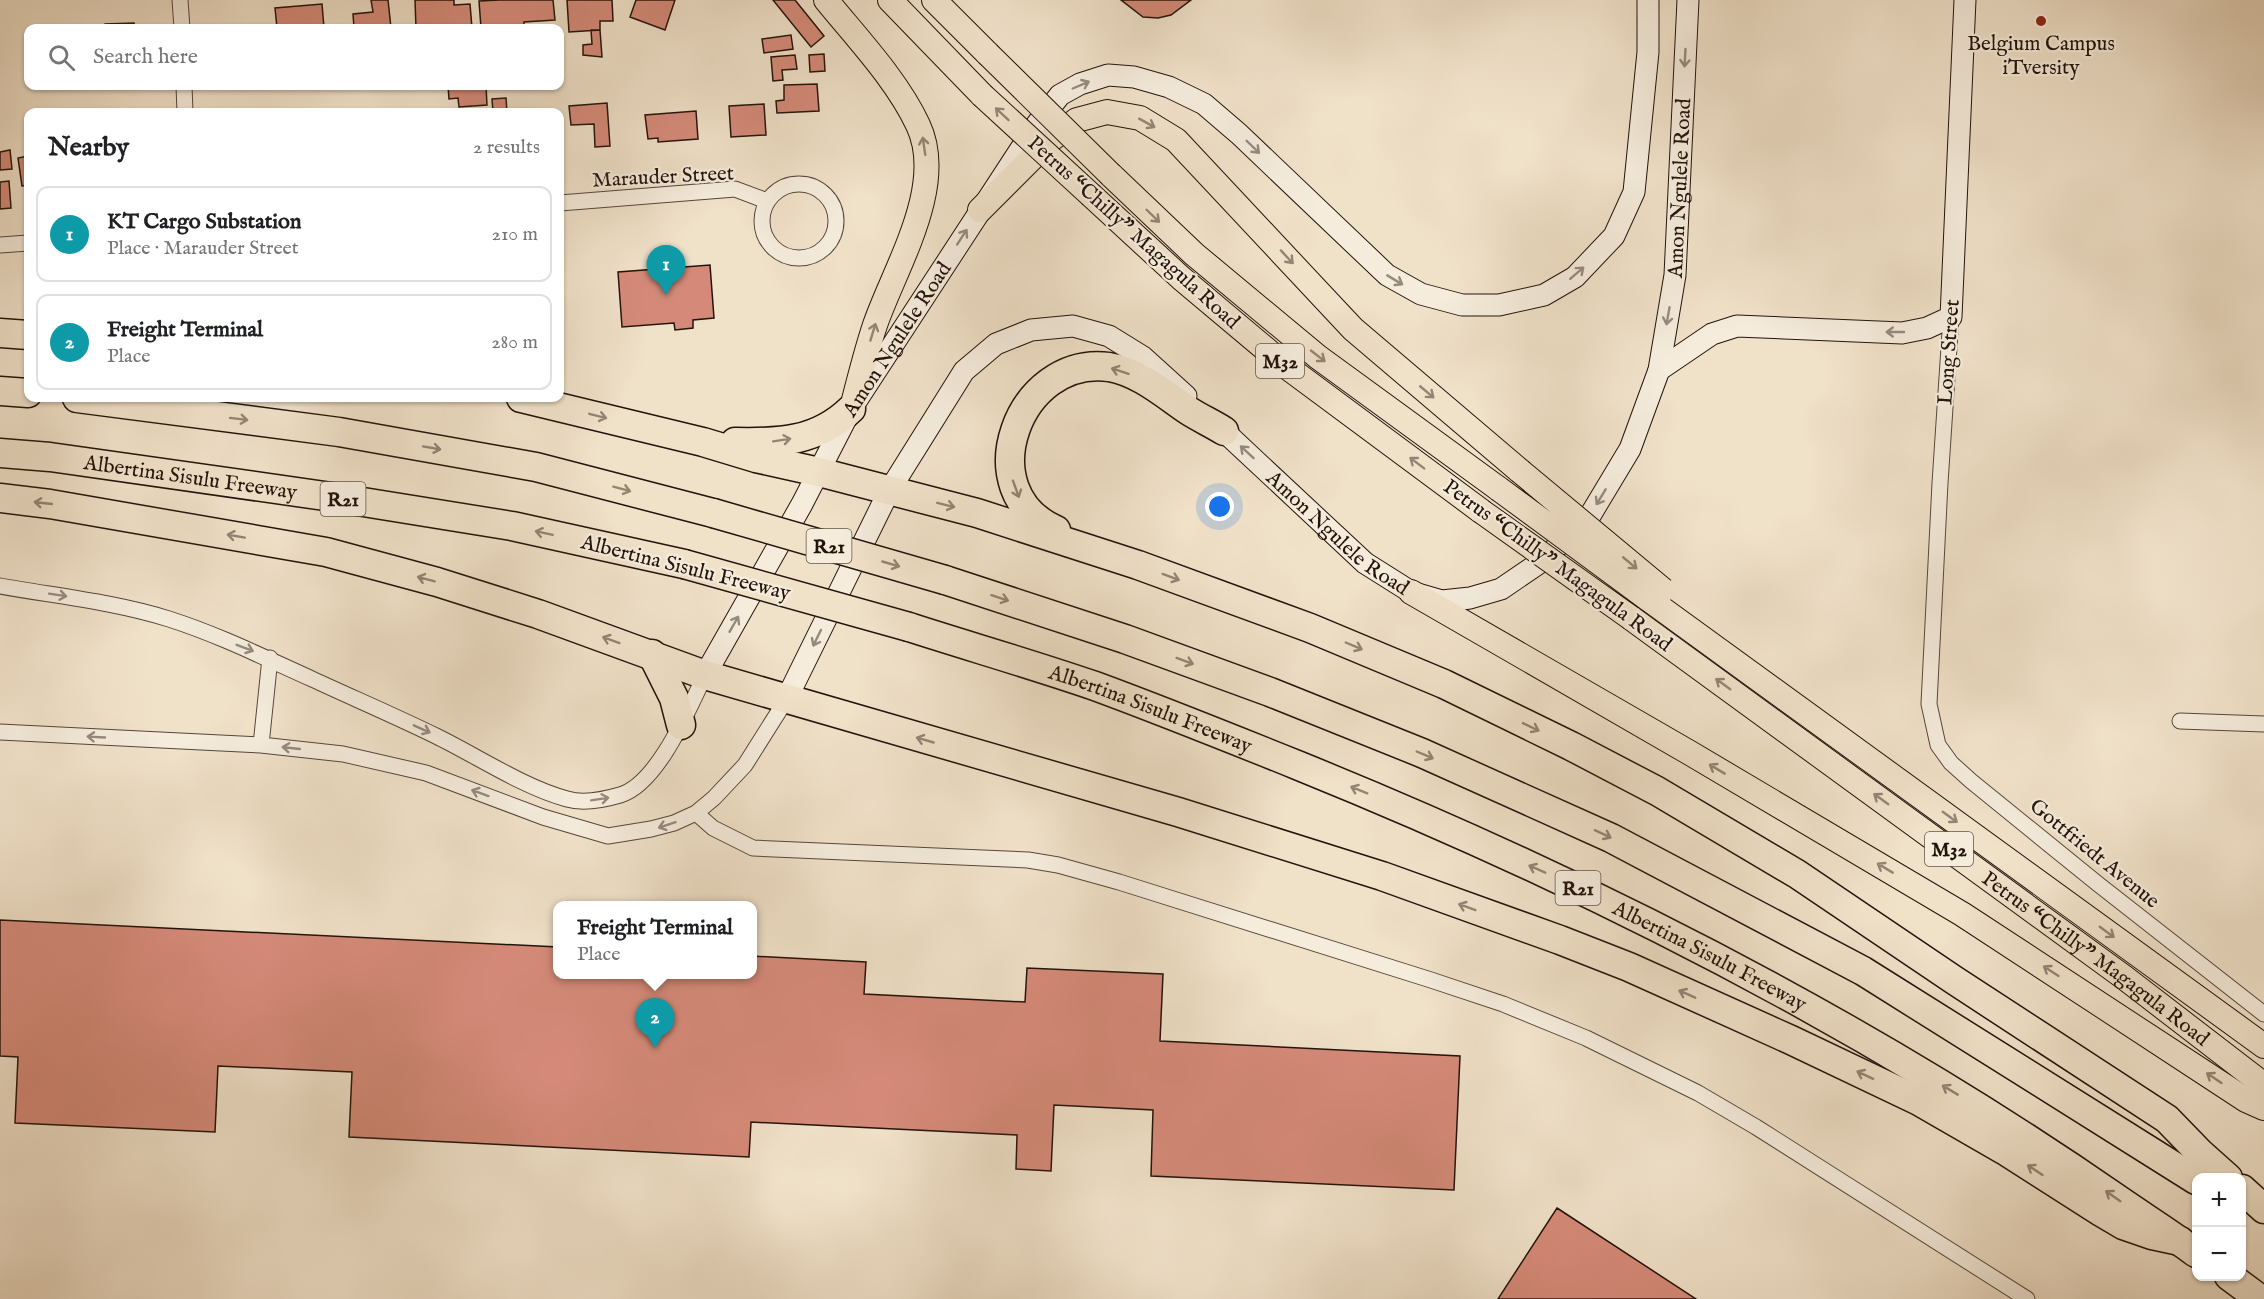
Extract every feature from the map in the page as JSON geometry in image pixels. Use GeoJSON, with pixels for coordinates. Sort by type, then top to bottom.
{"type":"FeatureCollection","features":[{"type":"Feature","properties":{"kind":"highway"},"geometry":{"type":"LineString","coordinates":[[0,333],[24,335]]}},
{"type":"Feature","properties":{"kind":"highway"},"geometry":{"type":"LineString","coordinates":[[1138,565],[1050,527],[1026,508],[1012,482],[1011,465],[1011,448],[1022,411],[1041,389],[1067,371],[1088,366],[1110,368],[1128,373],[1154,386],[1190,412],[1224,431]]}},
{"type":"Feature","properties":{"kind":"highway"},"geometry":{"type":"LineString","coordinates":[[0,391],[24,393]]}},
{"type":"Feature","properties":{"kind":"highway","name":"R21"},"geometry":{"type":"LineString","coordinates":[[108,402],[339,432],[536,467],[713,513],[945,579],[1125,639],[1270,692],[1422,753],[1611,838],[1863,971],[2049,1085],[2192,1177]]}},
{"type":"Feature","properties":{"kind":"highway"},"geometry":{"type":"LineString","coordinates":[[537,402],[977,513],[1138,565],[1310,628],[1444,684],[1657,791],[1797,874],[1963,987],[2167,1119],[2222,1173]]}},
{"type":"Feature","properties":{"kind":"highway"},"geometry":{"type":"LineString","coordinates":[[702,442],[768,442],[806,436],[836,423],[851,409]]}},
{"type":"Feature","properties":{"kind":"highway","name":"Albertina Sisulu Freeway"},"geometry":{"type":"LineString","coordinates":[[0,453],[50,457],[332,497],[512,526],[684,564],[909,627],[1093,686],[1395,804],[1576,887],[1741,970],[1885,1051],[2050,1151],[2188,1247]]}},
{"type":"Feature","properties":{"kind":"highway"},"geometry":{"type":"LineString","coordinates":[[0,498],[50,504],[326,552],[437,582],[538,614],[705,675],[1178,812],[1382,876],[1560,940],[1672,987],[1919,1101],[2004,1150],[2123,1225],[2188,1247]]}},
{"type":"Feature","properties":{"kind":"highway"},"geometry":{"type":"LineString","coordinates":[[652,654],[674,698],[681,725]]}},
{"type":"Feature","properties":{"kind":"highway"},"geometry":{"type":"LineString","coordinates":[[2246,1193],[2264,1209]]}},
{"type":"Feature","properties":{"kind":"highway"},"geometry":{"type":"LineString","coordinates":[[2246,1212],[2264,1223]]}},
{"type":"Feature","properties":{"kind":"highway"},"geometry":{"type":"LineString","coordinates":[[2236,1281],[2260,1299]]}},
{"type":"Feature","properties":{"kind":"main road"},"geometry":{"type":"LineString","coordinates":[[826,0],[895,86],[918,124],[924,142],[926,167],[922,207],[875,324],[851,409]]}},
{"type":"Feature","properties":{"kind":"main road","name":"Petrus “Chilly” Magagula Road"},"geometry":{"type":"LineString","coordinates":[[890,0],[982,95],[1181,278],[1287,367],[1481,511],[2125,978],[2264,1085]]}},
{"type":"Feature","properties":{"kind":"main road","name":"Petrus “Chilly” Magagula Road"},"geometry":{"type":"LineString","coordinates":[[934,0],[1111,176],[1194,254],[1318,357],[1499,489],[1655,594],[1815,719],[2264,1046]]}},
{"type":"Feature","properties":{"kind":"main road","name":"Amon Ngulele Road"},"geometry":{"type":"LineString","coordinates":[[705,675],[819,472],[851,409],[1037,124],[1060,95],[1080,84],[1108,75],[1134,77],[1169,87],[1204,104],[1239,134],[1387,275],[1421,294],[1461,305],[1499,305],[1544,295],[1575,277],[1614,236],[1634,192],[1648,51],[1648,0]]}},
{"type":"Feature","properties":{"kind":"main road","name":"Amon Ngulele Road"},"geometry":{"type":"LineString","coordinates":[[786,700],[889,491],[964,371],[996,344],[1031,330],[1073,326],[1109,336],[1143,357],[1365,563],[1411,592],[1442,602],[1470,598],[1501,589],[1542,561],[1591,514],[1630,449],[1659,369],[1675,275],[1688,0]]}},
{"type":"Feature","properties":{"kind":"main road","name":"Long Street"},"geometry":{"type":"LineString","coordinates":[[1951,317],[1965,0]]}},
{"type":"Feature","properties":{"kind":"main road"},"geometry":{"type":"LineString","coordinates":[[980,210],[1050,140],[1077,120],[1107,112],[1140,118],[1176,140],[1353,329],[1521,471],[1655,594]]}},
{"type":"Feature","properties":{"kind":"main road"},"geometry":{"type":"LineString","coordinates":[[1659,369],[1712,334],[1737,326],[1902,333],[1927,328],[1951,317]]}},
{"type":"Feature","properties":{"kind":"main road"},"geometry":{"type":"LineString","coordinates":[[1411,592],[1962,914],[2246,1100],[2264,1108]]}},
{"type":"Feature","properties":{"kind":"street"},"geometry":{"type":"LineString","coordinates":[[180,0],[182,24]]}},
{"type":"Feature","properties":{"kind":"street"},"geometry":{"type":"LineString","coordinates":[[184,90],[185,108]]}},
{"type":"Feature","properties":{"kind":"street"},"geometry":{"type":"LineString","coordinates":[[797,183],[815,186],[829,198],[837,215],[835,232],[826,248],[810,257],[792,258],[776,250],[764,236],[762,218],[767,201],[780,188],[797,183]]}},
{"type":"Feature","properties":{"kind":"street","name":"Marauder Street"},"geometry":{"type":"LineString","coordinates":[[564,203],[735,189],[767,201]]}},
{"type":"Feature","properties":{"kind":"street"},"geometry":{"type":"LineString","coordinates":[[0,245],[24,243]]}},
{"type":"Feature","properties":{"kind":"street","name":"Long Street"},"geometry":{"type":"LineString","coordinates":[[1929,704],[1951,317]]}},
{"type":"Feature","properties":{"kind":"street"},"geometry":{"type":"LineString","coordinates":[[0,586],[84,600],[169,619],[270,658],[436,735],[521,780],[577,802],[596,801],[624,794],[642,780],[666,752],[705,675]]}},
{"type":"Feature","properties":{"kind":"street"},"geometry":{"type":"LineString","coordinates":[[261,745],[270,658]]}},
{"type":"Feature","properties":{"kind":"street"},"geometry":{"type":"LineString","coordinates":[[0,732],[261,745],[344,754],[426,773],[543,817],[608,836],[674,823],[696,813],[714,798],[745,765],[786,700]]}},
{"type":"Feature","properties":{"kind":"street","name":"Gottfriedt Avenue"},"geometry":{"type":"LineString","coordinates":[[1929,704],[1938,745],[1951,763],[2088,876],[2264,1014]]}},
{"type":"Feature","properties":{"kind":"street"},"geometry":{"type":"LineString","coordinates":[[2180,721],[2264,724]]}},
{"type":"Feature","properties":{"kind":"street"},"geometry":{"type":"LineString","coordinates":[[696,813],[713,828],[753,848],[1028,860],[1058,866],[1119,882],[1503,1004],[1586,1038],[1698,1093],[1756,1127],[2027,1299]]}},
{"type":"Feature","properties":{"kind":"building"},"geometry":{"type":"Polygon","coordinates":[[[371,0],[388,0],[391,24],[354,24],[353,14],[373,12],[371,0]]]}},
{"type":"Feature","properties":{"kind":"building"},"geometry":{"type":"Polygon","coordinates":[[[415,0],[454,0],[454,5],[470,4],[472,24],[416,24],[415,0]]]}},
{"type":"Feature","properties":{"kind":"building"},"geometry":{"type":"Polygon","coordinates":[[[553,0],[555,20],[524,22],[524,24],[481,24],[479,1],[553,0]]]}},
{"type":"Feature","properties":{"kind":"building"},"geometry":{"type":"Polygon","coordinates":[[[567,0],[612,0],[613,21],[600,21],[600,30],[569,32],[567,0]]]}},
{"type":"Feature","properties":{"kind":"building"},"geometry":{"type":"Polygon","coordinates":[[[636,0],[675,0],[665,30],[630,17],[636,0]]]}},
{"type":"Feature","properties":{"kind":"building"},"geometry":{"type":"Polygon","coordinates":[[[773,0],[795,0],[824,36],[811,47],[773,0]]]}},
{"type":"Feature","properties":{"kind":"building"},"geometry":{"type":"Polygon","coordinates":[[[1121,0],[1191,0],[1171,15],[1158,18],[1143,17],[1121,0]]]}},
{"type":"Feature","properties":{"kind":"building"},"geometry":{"type":"Polygon","coordinates":[[[322,4],[324,24],[277,24],[275,8],[322,4]]]}},
{"type":"Feature","properties":{"kind":"building"},"geometry":{"type":"Polygon","coordinates":[[[591,30],[600,30],[602,57],[583,55],[583,45],[592,44],[591,30]]]}},
{"type":"Feature","properties":{"kind":"building"},"geometry":{"type":"Polygon","coordinates":[[[791,35],[793,49],[764,53],[762,39],[791,35]]]}},
{"type":"Feature","properties":{"kind":"building"},"geometry":{"type":"Polygon","coordinates":[[[824,54],[825,71],[810,72],[809,55],[824,54]]]}},
{"type":"Feature","properties":{"kind":"building"},"geometry":{"type":"Polygon","coordinates":[[[795,55],[797,69],[782,70],[783,80],[773,81],[771,57],[795,55]]]}},
{"type":"Feature","properties":{"kind":"building"},"geometry":{"type":"Polygon","coordinates":[[[817,84],[819,111],[777,113],[776,101],[784,100],[784,85],[817,84]]]}},
{"type":"Feature","properties":{"kind":"building"},"geometry":{"type":"Polygon","coordinates":[[[448,90],[486,90],[487,105],[459,107],[458,98],[449,99],[448,90]]]}},
{"type":"Feature","properties":{"kind":"building"},"geometry":{"type":"Polygon","coordinates":[[[506,98],[507,108],[493,108],[492,99],[506,98]]]}},
{"type":"Feature","properties":{"kind":"building"},"geometry":{"type":"Polygon","coordinates":[[[607,103],[610,146],[595,147],[594,124],[571,125],[569,106],[607,103]]]}},
{"type":"Feature","properties":{"kind":"building"},"geometry":{"type":"Polygon","coordinates":[[[764,104],[766,135],[731,137],[729,106],[764,104]]]}},
{"type":"Feature","properties":{"kind":"building"},"geometry":{"type":"Polygon","coordinates":[[[696,111],[698,139],[658,142],[658,138],[648,139],[645,115],[696,111]]]}},
{"type":"Feature","properties":{"kind":"building"},"geometry":{"type":"Polygon","coordinates":[[[10,150],[12,169],[0,170],[0,152],[10,150]]]}},
{"type":"Feature","properties":{"kind":"building"},"geometry":{"type":"Polygon","coordinates":[[[24,157],[24,186],[22,186],[18,158],[24,157]]]}},
{"type":"Feature","properties":{"kind":"building"},"geometry":{"type":"Polygon","coordinates":[[[9,181],[11,208],[0,209],[0,182],[9,181]]]}},
{"type":"Feature","properties":{"kind":"building"},"geometry":{"type":"Polygon","coordinates":[[[710,265],[714,318],[693,320],[693,328],[675,330],[674,323],[622,327],[618,272],[710,265]]]}},
{"type":"Feature","properties":{"kind":"building"},"geometry":{"type":"Polygon","coordinates":[[[0,920],[553,947],[553,979],[757,979],[757,956],[866,962],[864,994],[1025,1002],[1027,968],[1163,974],[1160,1041],[1460,1056],[1454,1190],[1151,1176],[1153,1110],[1054,1105],[1051,1171],[1016,1169],[1017,1135],[751,1122],[749,1157],[349,1137],[352,1072],[218,1066],[215,1132],[15,1123],[18,1057],[0,1056],[0,920]]]}},
{"type":"Feature","properties":{"kind":"building"},"geometry":{"type":"Polygon","coordinates":[[[1557,1208],[1696,1299],[1498,1299],[1557,1208]]]}},
{"type":"Feature","properties":{"kind":"place","name":"Belgium Campus iTversity"},"geometry":{"type":"Point","coordinates":[2041,21]}},
{"type":"Feature","properties":{"kind":"place","name":"KT Cargo Substation"},"geometry":{"type":"Point","coordinates":[666,295]}},
{"type":"Feature","properties":{"kind":"place","name":"Freight Terminal"},"geometry":{"type":"Point","coordinates":[655,1048]}}]}
